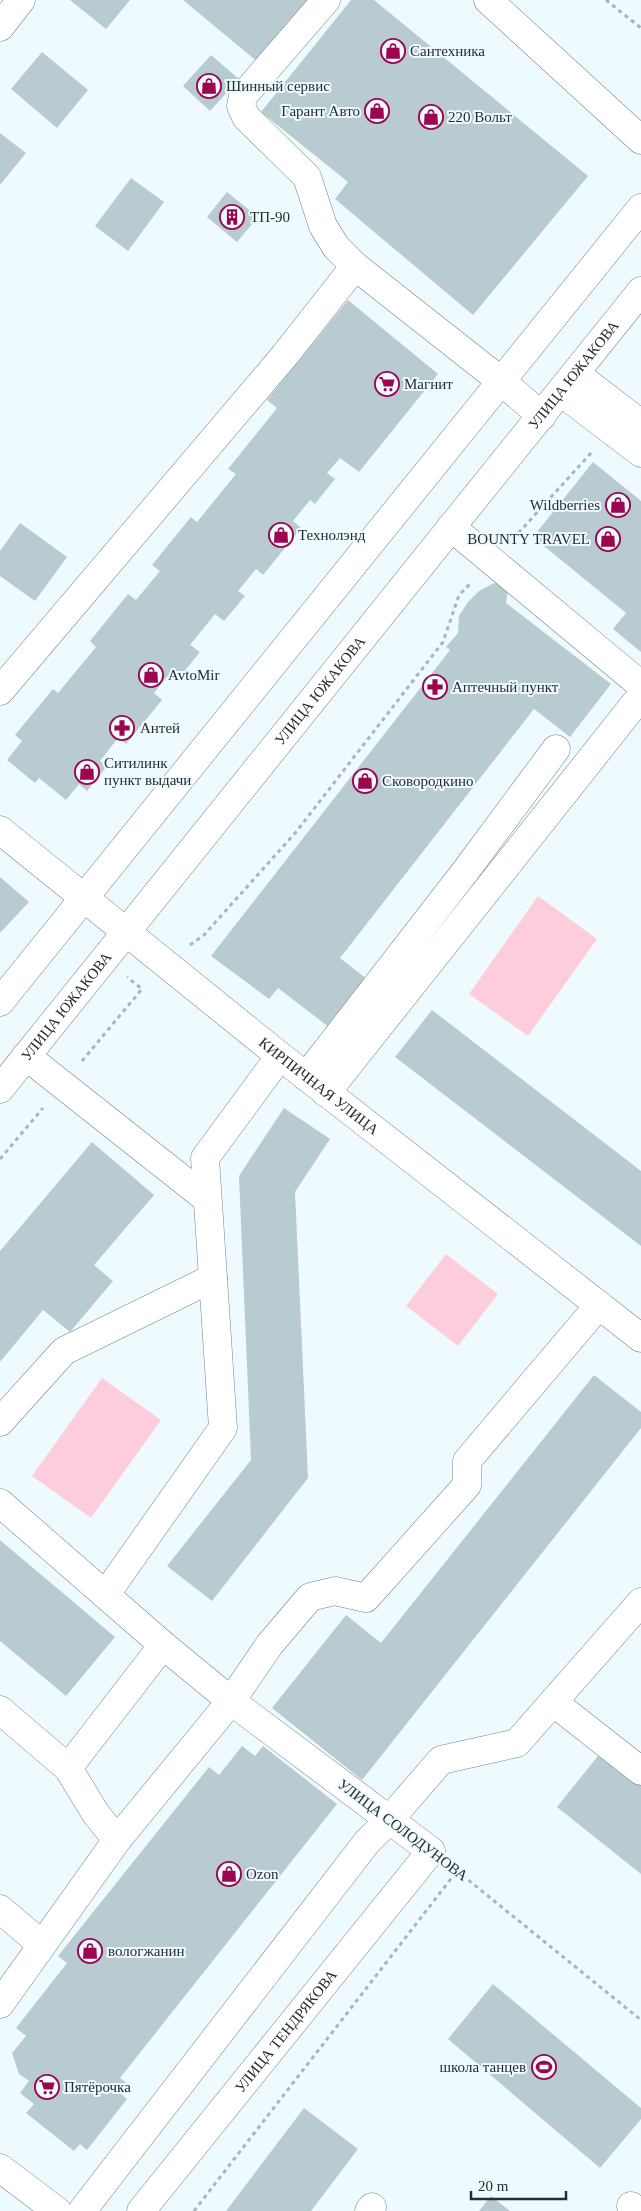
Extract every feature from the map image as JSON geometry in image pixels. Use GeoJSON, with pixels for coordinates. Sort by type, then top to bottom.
{"type":"FeatureCollection","features":[{"type":"Feature","properties":{"kind":"street"},"geometry":{"type":"LineString","coordinates":[[0,27],[21,0]]}},
{"type":"Feature","properties":{"kind":"street"},"geometry":{"type":"LineString","coordinates":[[326,0],[243,96],[241,106],[246,117],[308,177],[323,226],[336,247],[354,266],[501,381],[542,416]]}},
{"type":"Feature","properties":{"kind":"street"},"geometry":{"type":"LineString","coordinates":[[488,0],[641,140]]}},
{"type":"Feature","properties":{"kind":"street"},"geometry":{"type":"LineString","coordinates":[[0,1002],[641,208]]}},
{"type":"Feature","properties":{"kind":"street"},"geometry":{"type":"LineString","coordinates":[[0,692],[278,363],[354,266]]}},
{"type":"Feature","properties":{"kind":"street","name":"УЛИЦА ЮЖАКОВА"},"geometry":{"type":"LineString","coordinates":[[0,1089],[641,291]]}},
{"type":"Feature","properties":{"kind":"street"},"geometry":{"type":"LineString","coordinates":[[568,383],[641,424]]}},
{"type":"Feature","properties":{"kind":"street"},"geometry":{"type":"LineString","coordinates":[[568,383],[611,430],[641,453]]}},
{"type":"Feature","properties":{"kind":"street"},"geometry":{"type":"LineString","coordinates":[[451,527],[641,685]]}},
{"type":"Feature","properties":{"kind":"street"},"geometry":{"type":"LineString","coordinates":[[316,1085],[641,696]]}},
{"type":"Feature","properties":{"kind":"street"},"geometry":{"type":"LineString","coordinates":[[316,1085],[458,881],[556,749]]}},
{"type":"Feature","properties":{"kind":"street","name":"КИРПИЧНАЯ УЛИЦА"},"geometry":{"type":"LineString","coordinates":[[0,830],[316,1085],[641,1338]]}},
{"type":"Feature","properties":{"kind":"street"},"geometry":{"type":"LineString","coordinates":[[26,1056],[208,1199]]}},
{"type":"Feature","properties":{"kind":"street"},"geometry":{"type":"LineString","coordinates":[[106,1594],[223,1428],[205,1158],[280,1056]]}},
{"type":"Feature","properties":{"kind":"street"},"geometry":{"type":"LineString","coordinates":[[0,1422],[64,1351],[213,1278]]}},
{"type":"Feature","properties":{"kind":"street"},"geometry":{"type":"LineString","coordinates":[[0,2004],[117,1840],[231,1702],[270,1644],[310,1597],[335,1591],[366,1598],[467,1485],[467,1461],[599,1305]]}},
{"type":"Feature","properties":{"kind":"street","name":"УЛИЦА СОЛОДУНОВА"},"geometry":{"type":"LineString","coordinates":[[0,1503],[231,1702],[432,1851]]}},
{"type":"Feature","properties":{"kind":"street"},"geometry":{"type":"LineString","coordinates":[[82,2211],[367,1842],[390,1819],[441,1760],[517,1743],[553,1702],[636,1616]]}},
{"type":"Feature","properties":{"kind":"street"},"geometry":{"type":"LineString","coordinates":[[68,1768],[163,1644]]}},
{"type":"Feature","properties":{"kind":"street"},"geometry":{"type":"LineString","coordinates":[[553,1702],[641,1771]]}},
{"type":"Feature","properties":{"kind":"street"},"geometry":{"type":"LineString","coordinates":[[0,1710],[68,1768],[96,1814],[117,1840]]}},
{"type":"Feature","properties":{"kind":"street","name":"УЛИЦА ТЕНДРЯКОВА"},"geometry":{"type":"LineString","coordinates":[[141,2211],[432,1851]]}},
{"type":"Feature","properties":{"kind":"street"},"geometry":{"type":"LineString","coordinates":[[0,1909],[41,1944]]}},
{"type":"Feature","properties":{"kind":"street"},"geometry":{"type":"LineString","coordinates":[[0,2168],[57,2211]]}},
{"type":"Feature","properties":{"kind":"path"},"geometry":{"type":"LineString","coordinates":[[606,0],[641,28]]}},
{"type":"Feature","properties":{"kind":"path"},"geometry":{"type":"LineString","coordinates":[[142,989],[164,961],[204,935],[296,832],[442,642],[459,596],[611,430]]}},
{"type":"Feature","properties":{"kind":"path","name":"УЛИЦА СОЛОДУНОВА"},"geometry":{"type":"LineString","coordinates":[[432,1851],[641,2020]]}},
{"type":"Feature","properties":{"kind":"path"},"geometry":{"type":"LineString","coordinates":[[194,2211],[457,1871]]}},
{"type":"Feature","properties":{"kind":"shaded area"},"geometry":{"type":"Polygon","coordinates":[[[538,896],[597,939],[528,1036],[469,994],[538,896]]]}},
{"type":"Feature","properties":{"kind":"shaded area"},"geometry":{"type":"Polygon","coordinates":[[[446,1254],[498,1294],[458,1346],[406,1306],[446,1254]]]}},
{"type":"Feature","properties":{"kind":"shaded area"},"geometry":{"type":"Polygon","coordinates":[[[102,1378],[161,1420],[91,1518],[32,1476],[102,1378]]]}},
{"type":"Feature","properties":{"kind":"building"},"geometry":{"type":"Polygon","coordinates":[[[70,0],[130,0],[106,29],[70,0]]]}},
{"type":"Feature","properties":{"kind":"building"},"geometry":{"type":"Polygon","coordinates":[[[183,0],[311,0],[259,63],[183,0]]]}},
{"type":"Feature","properties":{"kind":"building"},"geometry":{"type":"Polygon","coordinates":[[[351,0],[374,0],[588,176],[473,315],[335,199],[348,182],[261,112],[351,0]]]}},
{"type":"Feature","properties":{"kind":"building"},"geometry":{"type":"Polygon","coordinates":[[[42,52],[88,90],[57,128],[11,89],[42,52]]]}},
{"type":"Feature","properties":{"kind":"building"},"geometry":{"type":"Polygon","coordinates":[[[211,55],[239,79],[210,111],[183,86],[211,55]]]}},
{"type":"Feature","properties":{"kind":"building"},"geometry":{"type":"Polygon","coordinates":[[[0,133],[26,153],[0,185],[0,133]]]}},
{"type":"Feature","properties":{"kind":"building"},"geometry":{"type":"Polygon","coordinates":[[[131,178],[164,202],[128,251],[95,226],[131,178]]]}},
{"type":"Feature","properties":{"kind":"building","name":"ТП-90"},"geometry":{"type":"Polygon","coordinates":[[[227,192],[258,217],[237,242],[207,217],[227,192]]]}},
{"type":"Feature","properties":{"kind":"building"},"geometry":{"type":"Polygon","coordinates":[[[348,300],[438,374],[359,472],[340,458],[327,473],[335,479],[315,504],[310,500],[293,521],[301,528],[263,575],[256,569],[238,591],[245,596],[224,621],[215,614],[190,645],[200,652],[178,679],[170,673],[154,693],[162,700],[126,744],[118,738],[100,761],[107,766],[87,791],[79,784],[66,800],[39,778],[35,783],[7,760],[22,741],[15,735],[53,689],[58,693],[96,647],[90,641],[128,594],[136,600],[160,571],[152,565],[191,517],[197,522],[236,474],[228,469],[277,408],[267,400],[348,300]]]}},
{"type":"Feature","properties":{"kind":"building"},"geometry":{"type":"Polygon","coordinates":[[[593,462],[641,501],[641,652],[613,629],[626,613],[533,537],[593,462]]]}},
{"type":"Feature","properties":{"kind":"building"},"geometry":{"type":"Polygon","coordinates":[[[20,523],[67,557],[35,601],[0,576],[0,551],[20,523]]]}},
{"type":"Feature","properties":{"kind":"building"},"geometry":{"type":"Polygon","coordinates":[[[499,582],[508,590],[506,603],[611,684],[570,737],[534,709],[340,958],[372,983],[334,1031],[278,988],[269,999],[211,956],[450,650],[446,647],[458,633],[459,616],[468,602],[479,591],[499,582]]]}},
{"type":"Feature","properties":{"kind":"building"},"geometry":{"type":"Polygon","coordinates":[[[0,877],[29,902],[0,933],[0,877]]]}},
{"type":"Feature","properties":{"kind":"building"},"geometry":{"type":"Polygon","coordinates":[[[432,1010],[641,1171],[641,1246],[395,1057],[432,1010]]]}},
{"type":"Feature","properties":{"kind":"building"},"geometry":{"type":"Polygon","coordinates":[[[284,1108],[330,1139],[295,1192],[308,1478],[212,1601],[167,1566],[251,1460],[239,1176],[284,1108]]]}},
{"type":"Feature","properties":{"kind":"building"},"geometry":{"type":"Polygon","coordinates":[[[92,1142],[154,1195],[94,1265],[113,1281],[70,1332],[43,1310],[0,1362],[0,1251],[92,1142]]]}},
{"type":"Feature","properties":{"kind":"building"},"geometry":{"type":"Polygon","coordinates":[[[594,1375],[641,1412],[641,1428],[362,1780],[272,1708],[346,1615],[381,1643],[594,1375]]]}},
{"type":"Feature","properties":{"kind":"building"},"geometry":{"type":"Polygon","coordinates":[[[0,1540],[115,1637],[66,1696],[0,1641],[0,1540]]]}},
{"type":"Feature","properties":{"kind":"building"},"geometry":{"type":"Polygon","coordinates":[[[242,1746],[255,1756],[263,1746],[337,1804],[120,2078],[128,2084],[120,2093],[127,2099],[87,2150],[80,2144],[74,2151],[26,2113],[34,2104],[20,2093],[29,2081],[19,2074],[12,2053],[26,2036],[16,2028],[67,1963],[58,1956],[209,1767],[219,1775],[242,1746]]]}},
{"type":"Feature","properties":{"kind":"building"},"geometry":{"type":"Polygon","coordinates":[[[602,1751],[641,1782],[641,1874],[557,1807],[602,1751]]]}},
{"type":"Feature","properties":{"kind":"building"},"geometry":{"type":"Polygon","coordinates":[[[493,1984],[641,2108],[641,2119],[600,2168],[448,2039],[493,1984]]]}},
{"type":"Feature","properties":{"kind":"building"},"geometry":{"type":"Polygon","coordinates":[[[304,2108],[358,2149],[311,2211],[226,2211],[304,2108]]]}},
{"type":"Feature","properties":{"kind":"building"},"geometry":{"type":"Polygon","coordinates":[[[491,2196],[510,2211],[479,2211],[491,2196]]]}},
{"type":"Feature","properties":{"kind":"place","name":"Сантехника"},"geometry":{"type":"Point","coordinates":[393,51]}},
{"type":"Feature","properties":{"kind":"place","name":"Шинный сервис"},"geometry":{"type":"Point","coordinates":[209,86]}},
{"type":"Feature","properties":{"kind":"place","name":"Гарант Авто"},"geometry":{"type":"Point","coordinates":[377,111]}},
{"type":"Feature","properties":{"kind":"place","name":"220 Вольт"},"geometry":{"type":"Point","coordinates":[431,117]}},
{"type":"Feature","properties":{"kind":"place","name":"ТП-90"},"geometry":{"type":"Point","coordinates":[232,217]}},
{"type":"Feature","properties":{"kind":"place","name":"Магнит"},"geometry":{"type":"Point","coordinates":[387,384]}},
{"type":"Feature","properties":{"kind":"place","name":"Wildberries"},"geometry":{"type":"Point","coordinates":[618,505]}},
{"type":"Feature","properties":{"kind":"place","name":"Технолэнд"},"geometry":{"type":"Point","coordinates":[281,535]}},
{"type":"Feature","properties":{"kind":"place","name":"BOUNTY TRAVEL"},"geometry":{"type":"Point","coordinates":[608,539]}},
{"type":"Feature","properties":{"kind":"place","name":"AvtoMir"},"geometry":{"type":"Point","coordinates":[151,675]}},
{"type":"Feature","properties":{"kind":"place","name":"Аптечный пункт"},"geometry":{"type":"Point","coordinates":[435,687]}},
{"type":"Feature","properties":{"kind":"place","name":"Антей"},"geometry":{"type":"Point","coordinates":[122,728]}},
{"type":"Feature","properties":{"kind":"place","name":"Ситилинк пункт выдачи"},"geometry":{"type":"Point","coordinates":[87,772]}},
{"type":"Feature","properties":{"kind":"place","name":"Сковородкино"},"geometry":{"type":"Point","coordinates":[365,781]}},
{"type":"Feature","properties":{"kind":"place","name":"Ozon"},"geometry":{"type":"Point","coordinates":[229,1874]}},
{"type":"Feature","properties":{"kind":"place","name":"вологжанин"},"geometry":{"type":"Point","coordinates":[90,1951]}},
{"type":"Feature","properties":{"kind":"place","name":"школа танцев"},"geometry":{"type":"Point","coordinates":[544,2067]}},
{"type":"Feature","properties":{"kind":"place","name":"Пятёрочка"},"geometry":{"type":"Point","coordinates":[47,2087]}}]}
